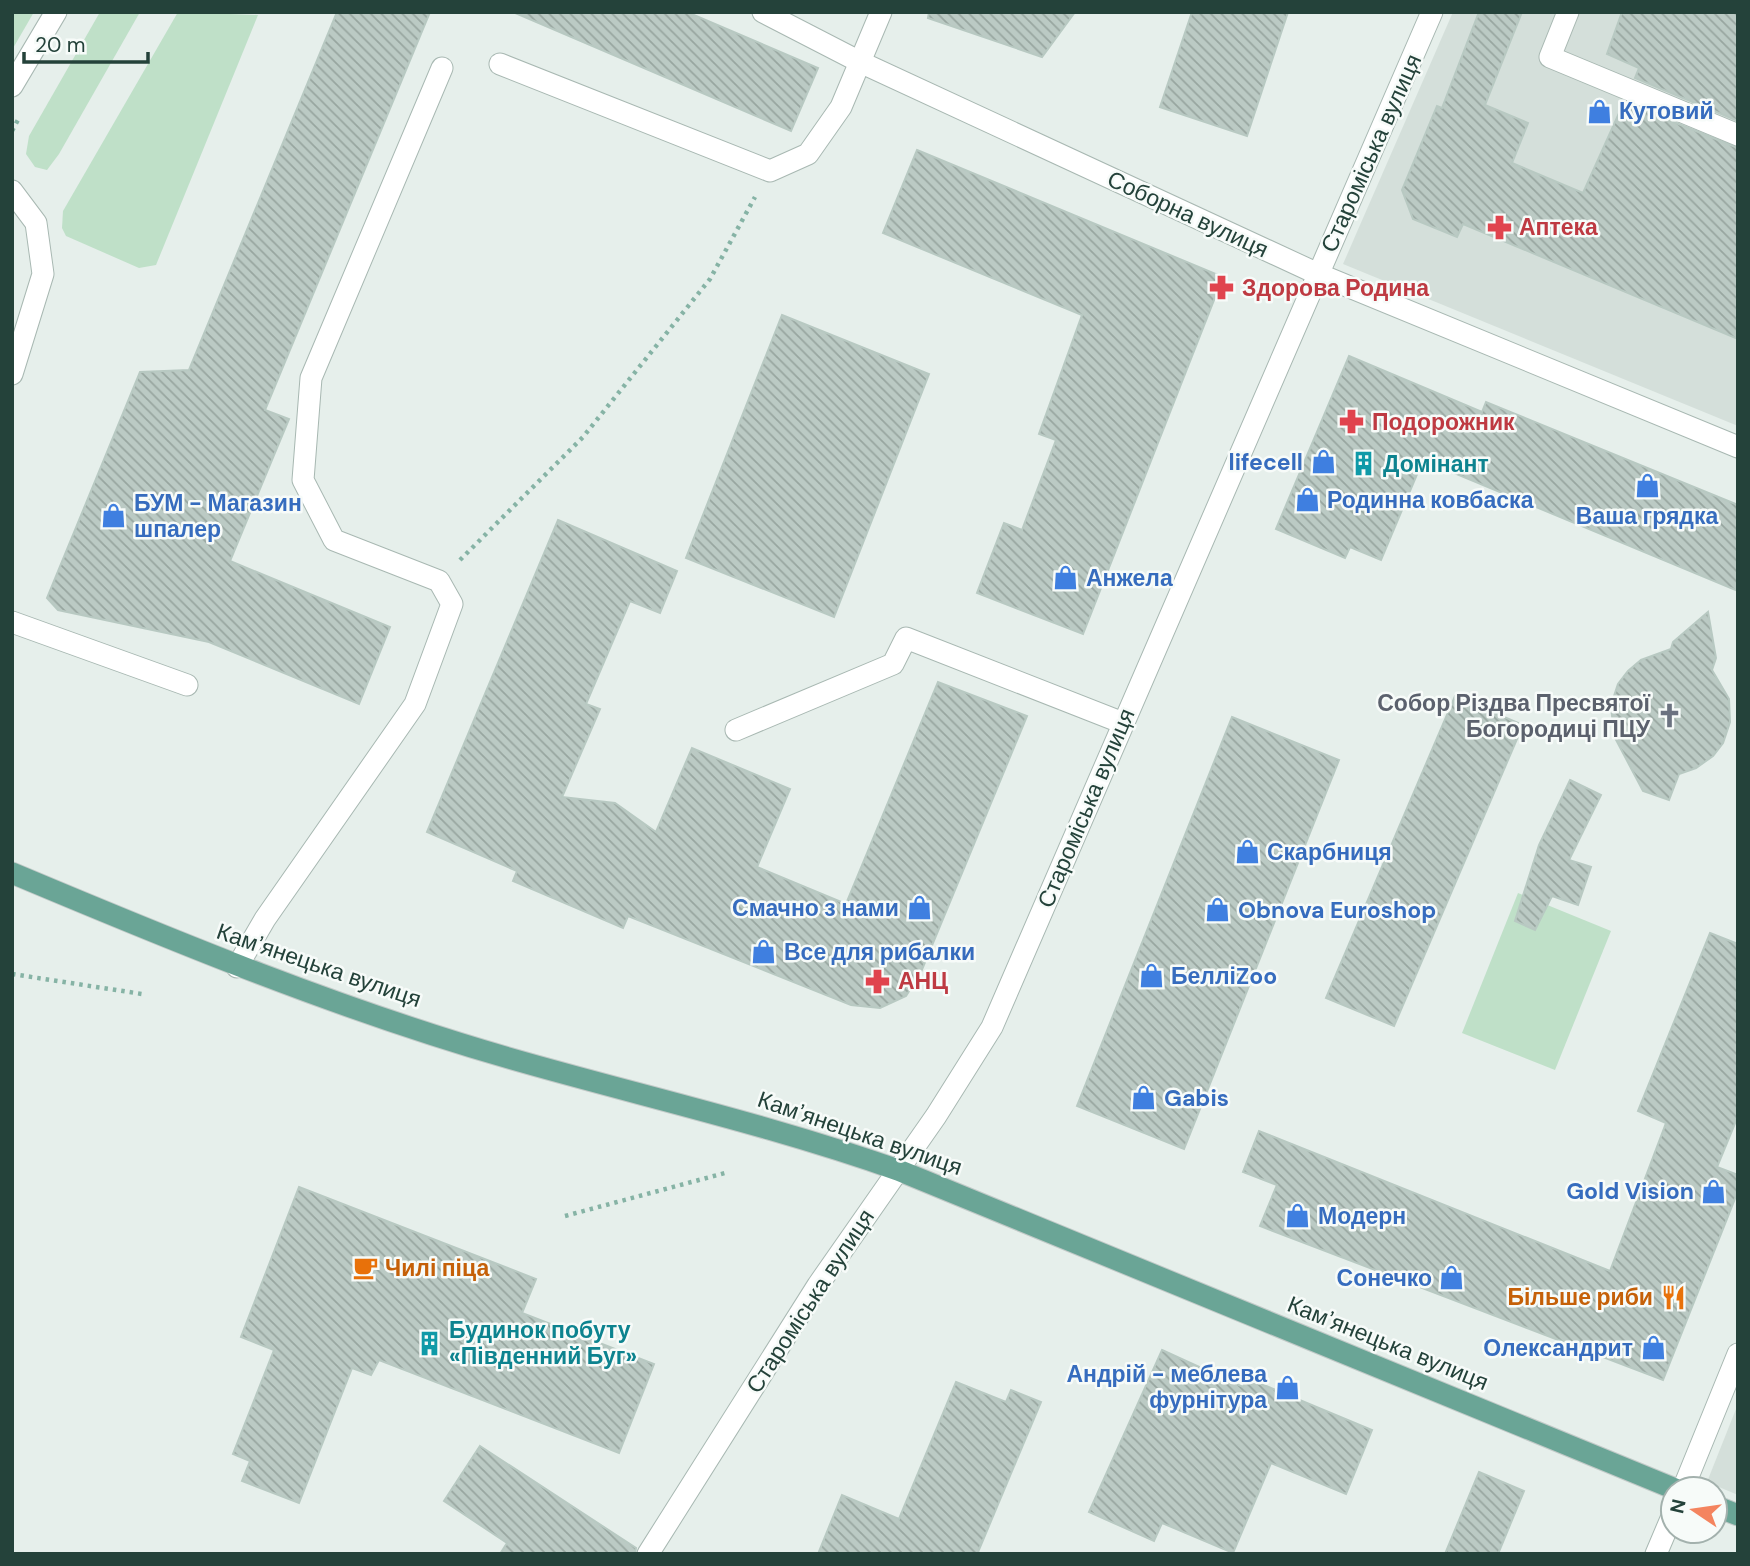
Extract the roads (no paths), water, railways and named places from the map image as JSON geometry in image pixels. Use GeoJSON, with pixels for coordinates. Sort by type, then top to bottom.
{"type":"FeatureCollection","features":[{"type":"Feature","properties":{"kind":"main road","name":"Камʼянецька вулиця"},"geometry":{"type":"LineString","coordinates":[[12,873],[237,967],[510,1058],[712,1112],[898,1170],[1659,1482]]}},
{"type":"Feature","properties":{"kind":"street"},"geometry":{"type":"LineString","coordinates":[[12,86],[55,12]]}},
{"type":"Feature","properties":{"kind":"street","name":"Соборна вулиця"},"geometry":{"type":"LineString","coordinates":[[762,12],[860,62],[1318,274],[1738,447]]}},
{"type":"Feature","properties":{"kind":"street"},"geometry":{"type":"LineString","coordinates":[[500,64],[770,171],[808,154],[841,107],[881,12]]}},
{"type":"Feature","properties":{"kind":"street","name":"Староміська вулиця"},"geometry":{"type":"LineString","coordinates":[[648,1554],[818,1284],[898,1170],[992,1027],[1432,12]]}},
{"type":"Feature","properties":{"kind":"street"},"geometry":{"type":"LineString","coordinates":[[1568,12],[1550,57],[1738,135]]}},
{"type":"Feature","properties":{"kind":"street"},"geometry":{"type":"LineString","coordinates":[[237,967],[265,919],[415,704],[452,604],[439,581],[334,540],[303,480],[311,377],[442,68]]}},
{"type":"Feature","properties":{"kind":"street"},"geometry":{"type":"LineString","coordinates":[[12,191],[36,223],[43,274],[12,374]]}},
{"type":"Feature","properties":{"kind":"street"},"geometry":{"type":"LineString","coordinates":[[12,622],[187,685]]}},
{"type":"Feature","properties":{"kind":"street"},"geometry":{"type":"LineString","coordinates":[[736,730],[892,664],[906,638],[1123,723]]}},
{"type":"Feature","properties":{"kind":"street"},"geometry":{"type":"LineString","coordinates":[[1689,1475],[1738,1354]]}},
{"type":"Feature","properties":{"kind":"place","name":"Кутовий"},"geometry":{"type":"Point","coordinates":[1599,111]}},
{"type":"Feature","properties":{"kind":"place","name":"Аптека"},"geometry":{"type":"Point","coordinates":[1499,227]}},
{"type":"Feature","properties":{"kind":"place","name":"Здорова Родина"},"geometry":{"type":"Point","coordinates":[1222,288]}},
{"type":"Feature","properties":{"kind":"place","name":"Подорожник"},"geometry":{"type":"Point","coordinates":[1352,422]}},
{"type":"Feature","properties":{"kind":"place","name":"lifecell"},"geometry":{"type":"Point","coordinates":[1323,462]}},
{"type":"Feature","properties":{"kind":"place","name":"Домінант"},"geometry":{"type":"Point","coordinates":[1363,464]}},
{"type":"Feature","properties":{"kind":"place","name":"Ваша грядка"},"geometry":{"type":"Point","coordinates":[1647,486]}},
{"type":"Feature","properties":{"kind":"place","name":"Родинна ковбаска"},"geometry":{"type":"Point","coordinates":[1307,500]}},
{"type":"Feature","properties":{"kind":"place","name":"БУМ - Магазин шпалер"},"geometry":{"type":"Point","coordinates":[114,516]}},
{"type":"Feature","properties":{"kind":"place","name":"Анжела"},"geometry":{"type":"Point","coordinates":[1066,578]}},
{"type":"Feature","properties":{"kind":"place","name":"Собор Різдва Пресвятої Богородиці ПЦУ"},"geometry":{"type":"Point","coordinates":[1670,716]}},
{"type":"Feature","properties":{"kind":"place","name":"Скарбниця"},"geometry":{"type":"Point","coordinates":[1247,852]}},
{"type":"Feature","properties":{"kind":"place","name":"Смачно з нами"},"geometry":{"type":"Point","coordinates":[919,908]}},
{"type":"Feature","properties":{"kind":"place","name":"Obnova Euroshop"},"geometry":{"type":"Point","coordinates":[1218,910]}},
{"type":"Feature","properties":{"kind":"place","name":"Все для рибалки"},"geometry":{"type":"Point","coordinates":[764,952]}},
{"type":"Feature","properties":{"kind":"place","name":"БелліZoo"},"geometry":{"type":"Point","coordinates":[1151,976]}},
{"type":"Feature","properties":{"kind":"place","name":"АНЦ"},"geometry":{"type":"Point","coordinates":[878,981]}},
{"type":"Feature","properties":{"kind":"place","name":"Gabis"},"geometry":{"type":"Point","coordinates":[1144,1098]}},
{"type":"Feature","properties":{"kind":"place","name":"Gold Vision"},"geometry":{"type":"Point","coordinates":[1714,1191]}},
{"type":"Feature","properties":{"kind":"place","name":"Модерн"},"geometry":{"type":"Point","coordinates":[1298,1216]}},
{"type":"Feature","properties":{"kind":"place","name":"Чилі піца"},"geometry":{"type":"Point","coordinates":[365,1268]}},
{"type":"Feature","properties":{"kind":"place","name":"Сонечко"},"geometry":{"type":"Point","coordinates":[1452,1278]}},
{"type":"Feature","properties":{"kind":"place","name":"Більше риби"},"geometry":{"type":"Point","coordinates":[1673,1297]}},
{"type":"Feature","properties":{"kind":"place","name":"Будинок побуту «Південний Буг»"},"geometry":{"type":"Point","coordinates":[429,1343]}},
{"type":"Feature","properties":{"kind":"place","name":"Олександрит"},"geometry":{"type":"Point","coordinates":[1653,1348]}},
{"type":"Feature","properties":{"kind":"place","name":"Андрій - меблева фурнітура"},"geometry":{"type":"Point","coordinates":[1287,1387]}}]}
